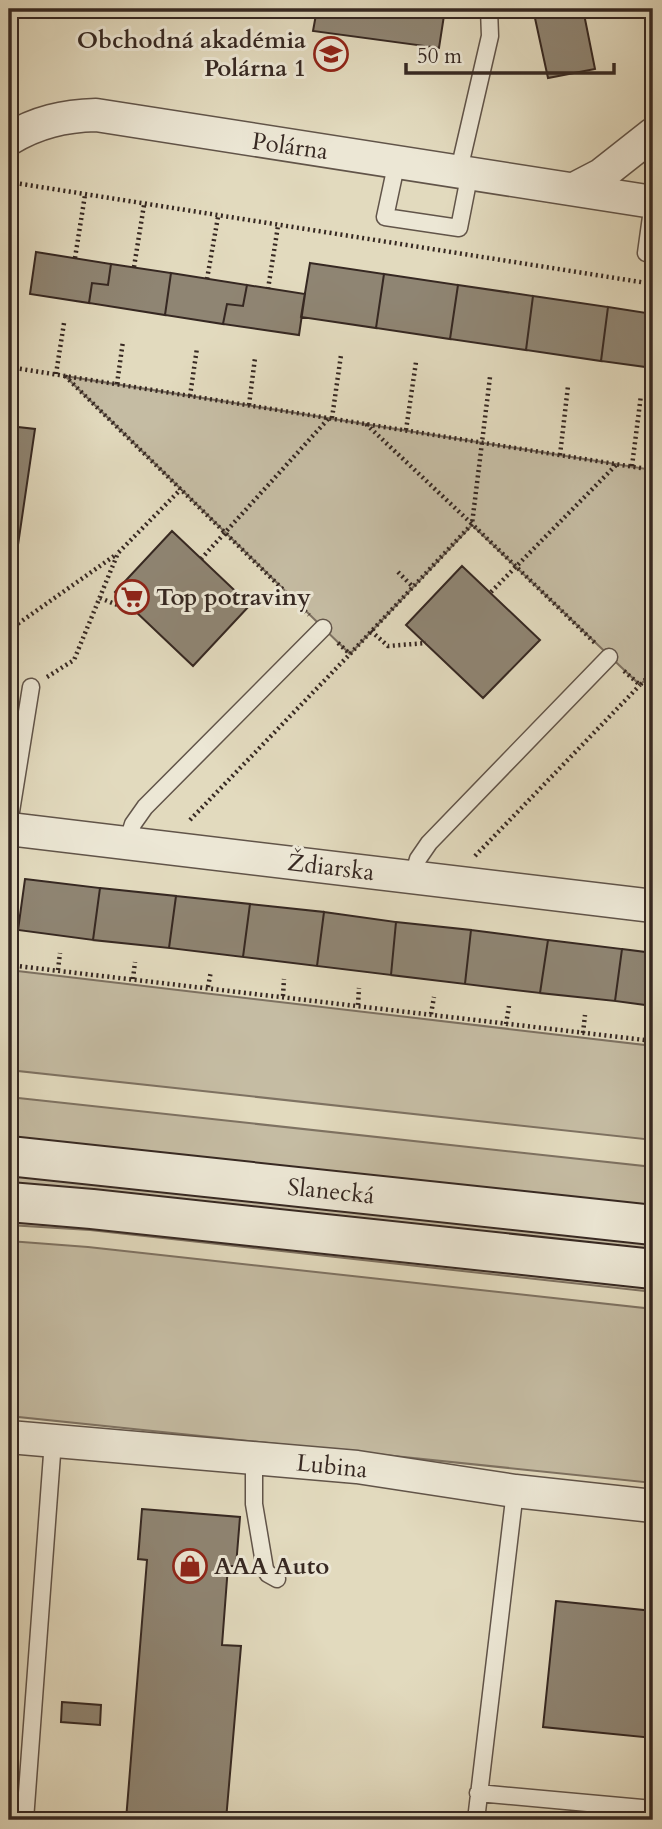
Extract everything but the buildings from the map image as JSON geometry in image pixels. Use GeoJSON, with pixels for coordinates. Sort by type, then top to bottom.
{"type":"FeatureCollection","features":[{"type":"Feature","properties":{"kind":"main road","name":"Slanecká"},"geometry":{"type":"LineString","coordinates":[[9,1156],[653,1225]]}},
{"type":"Feature","properties":{"kind":"main road","name":"Slanecká"},"geometry":{"type":"LineString","coordinates":[[9,1202],[653,1269]]}},
{"type":"Feature","properties":{"kind":"street","name":"Polárna"},"geometry":{"type":"LineString","coordinates":[[9,139],[31,126],[55,119],[96,115],[653,202]]}},
{"type":"Feature","properties":{"kind":"street"},"geometry":{"type":"LineString","coordinates":[[576,188],[601,175],[653,134]]}},
{"type":"Feature","properties":{"kind":"street","name":"Ždiarska"},"geometry":{"type":"LineString","coordinates":[[9,829],[653,906]]}},
{"type":"Feature","properties":{"kind":"street","name":"Lubina"},"geometry":{"type":"LineString","coordinates":[[9,1437],[357,1467],[515,1491],[653,1506]]}},
{"type":"Feature","properties":{"kind":"lane"},"geometry":{"type":"LineString","coordinates":[[397,161],[385,217],[459,228],[464,171],[490,36],[489,9]]}},
{"type":"Feature","properties":{"kind":"lane"},"geometry":{"type":"LineString","coordinates":[[653,202],[646,253],[653,254]]}},
{"type":"Feature","properties":{"kind":"lane"},"geometry":{"type":"LineString","coordinates":[[127,843],[133,824],[145,807],[323,628]]}},
{"type":"Feature","properties":{"kind":"lane"},"geometry":{"type":"LineString","coordinates":[[413,876],[418,859],[429,843],[610,657]]}},
{"type":"Feature","properties":{"kind":"lane"},"geometry":{"type":"LineString","coordinates":[[9,824],[31,687]]}},
{"type":"Feature","properties":{"kind":"lane"},"geometry":{"type":"LineString","coordinates":[[25,1820],[53,1441]]}},
{"type":"Feature","properties":{"kind":"lane"},"geometry":{"type":"LineString","coordinates":[[254,1458],[254,1504],[265,1569],[277,1579]]}},
{"type":"Feature","properties":{"kind":"lane"},"geometry":{"type":"LineString","coordinates":[[476,1820],[515,1491]]}},
{"type":"Feature","properties":{"kind":"lane"},"geometry":{"type":"LineString","coordinates":[[478,1793],[653,1809]]}},
{"type":"Feature","properties":{"kind":"path"},"geometry":{"type":"LineString","coordinates":[[9,182],[653,284]]}},
{"type":"Feature","properties":{"kind":"path"},"geometry":{"type":"LineString","coordinates":[[75,258],[85,195]]}},
{"type":"Feature","properties":{"kind":"path"},"geometry":{"type":"LineString","coordinates":[[134,267],[144,205]]}},
{"type":"Feature","properties":{"kind":"path"},"geometry":{"type":"LineString","coordinates":[[207,279],[218,216]]}},
{"type":"Feature","properties":{"kind":"path"},"geometry":{"type":"LineString","coordinates":[[268,289],[278,226]]}},
{"type":"Feature","properties":{"kind":"path"},"geometry":{"type":"LineString","coordinates":[[345,245],[347,237]]}},
{"type":"Feature","properties":{"kind":"path"},"geometry":{"type":"LineString","coordinates":[[419,256],[421,248]]}},
{"type":"Feature","properties":{"kind":"path"},"geometry":{"type":"LineString","coordinates":[[492,269],[494,259]]}},
{"type":"Feature","properties":{"kind":"path"},"geometry":{"type":"LineString","coordinates":[[569,281],[571,271]]}},
{"type":"Feature","properties":{"kind":"path"},"geometry":{"type":"LineString","coordinates":[[644,291],[646,283]]}},
{"type":"Feature","properties":{"kind":"path"},"geometry":{"type":"LineString","coordinates":[[56,374],[64,323]]}},
{"type":"Feature","properties":{"kind":"path"},"geometry":{"type":"LineString","coordinates":[[117,384],[123,341]]}},
{"type":"Feature","properties":{"kind":"path"},"geometry":{"type":"LineString","coordinates":[[190,396],[197,348]]}},
{"type":"Feature","properties":{"kind":"path"},"geometry":{"type":"LineString","coordinates":[[201,559],[330,418],[341,355]]}},
{"type":"Feature","properties":{"kind":"path"},"geometry":{"type":"LineString","coordinates":[[249,405],[256,358]]}},
{"type":"Feature","properties":{"kind":"path"},"geometry":{"type":"LineString","coordinates":[[406,430],[416,362]]}},
{"type":"Feature","properties":{"kind":"path"},"geometry":{"type":"LineString","coordinates":[[9,367],[653,470]]}},
{"type":"Feature","properties":{"kind":"path"},"geometry":{"type":"LineString","coordinates":[[65,376],[350,654]]}},
{"type":"Feature","properties":{"kind":"path"},"geometry":{"type":"LineString","coordinates":[[164,847],[471,524],[490,377]]}},
{"type":"Feature","properties":{"kind":"path"},"geometry":{"type":"LineString","coordinates":[[560,454],[568,386]]}},
{"type":"Feature","properties":{"kind":"path"},"geometry":{"type":"LineString","coordinates":[[632,466],[641,395]]}},
{"type":"Feature","properties":{"kind":"path"},"geometry":{"type":"LineString","coordinates":[[366,424],[640,685]]}},
{"type":"Feature","properties":{"kind":"path"},"geometry":{"type":"LineString","coordinates":[[491,592],[617,464]]}},
{"type":"Feature","properties":{"kind":"path"},"geometry":{"type":"LineString","coordinates":[[9,631],[118,553],[181,489]]}},
{"type":"Feature","properties":{"kind":"path"},"geometry":{"type":"LineString","coordinates":[[31,687],[74,660],[118,553]]}},
{"type":"Feature","properties":{"kind":"path"},"geometry":{"type":"LineString","coordinates":[[398,572],[413,587]]}},
{"type":"Feature","properties":{"kind":"path"},"geometry":{"type":"LineString","coordinates":[[100,598],[125,608],[128,605]]}},
{"type":"Feature","properties":{"kind":"path"},"geometry":{"type":"LineString","coordinates":[[372,631],[388,646],[426,643]]}},
{"type":"Feature","properties":{"kind":"path"},"geometry":{"type":"LineString","coordinates":[[462,883],[465,866],[653,672]]}},
{"type":"Feature","properties":{"kind":"path"},"geometry":{"type":"LineString","coordinates":[[58,970],[60,953]]}},
{"type":"Feature","properties":{"kind":"path"},"geometry":{"type":"LineString","coordinates":[[133,979],[135,962]]}},
{"type":"Feature","properties":{"kind":"path"},"geometry":{"type":"LineString","coordinates":[[9,965],[653,1041]]}},
{"type":"Feature","properties":{"kind":"path"},"geometry":{"type":"LineString","coordinates":[[208,987],[211,971]]}},
{"type":"Feature","properties":{"kind":"path"},"geometry":{"type":"LineString","coordinates":[[283,996],[284,979]]}},
{"type":"Feature","properties":{"kind":"path"},"geometry":{"type":"LineString","coordinates":[[358,1005],[359,988]]}},
{"type":"Feature","properties":{"kind":"path"},"geometry":{"type":"LineString","coordinates":[[431,1014],[434,998]]}},
{"type":"Feature","properties":{"kind":"path"},"geometry":{"type":"LineString","coordinates":[[506,1024],[509,1006]]}},
{"type":"Feature","properties":{"kind":"path"},"geometry":{"type":"LineString","coordinates":[[583,1033],[584,1016]]}},
{"type":"Feature","properties":{"kind":"shaded area"},"geometry":{"type":"Polygon","coordinates":[[[65,376],[653,470],[653,672],[640,685],[472,525],[350,654],[65,376]]]}},
{"type":"Feature","properties":{"kind":"shaded area"},"geometry":{"type":"Polygon","coordinates":[[[9,970],[653,1046],[653,1140],[9,1070],[9,970]]]}},
{"type":"Feature","properties":{"kind":"shaded area"},"geometry":{"type":"Polygon","coordinates":[[[9,1097],[653,1167],[653,1210],[9,1140],[9,1097]]]}},
{"type":"Feature","properties":{"kind":"shaded area"},"geometry":{"type":"Polygon","coordinates":[[[9,1172],[653,1242],[653,1254],[9,1186],[9,1172]]]}},
{"type":"Feature","properties":{"kind":"shaded area"},"geometry":{"type":"Polygon","coordinates":[[[9,1218],[653,1286],[653,1292],[90,1230],[9,1225],[9,1218]]]}},
{"type":"Feature","properties":{"kind":"shaded area"},"geometry":{"type":"Polygon","coordinates":[[[9,1241],[88,1247],[653,1309],[653,1483],[9,1416],[9,1241]]]}},
{"type":"Feature","properties":{"kind":"place","name":"Obchodná akadémia Polárna 1"},"geometry":{"type":"Point","coordinates":[331,54]}},
{"type":"Feature","properties":{"kind":"place","name":"Top potraviny"},"geometry":{"type":"Point","coordinates":[132,597]}},
{"type":"Feature","properties":{"kind":"place","name":"AAA Auto"},"geometry":{"type":"Point","coordinates":[190,1566]}}]}
